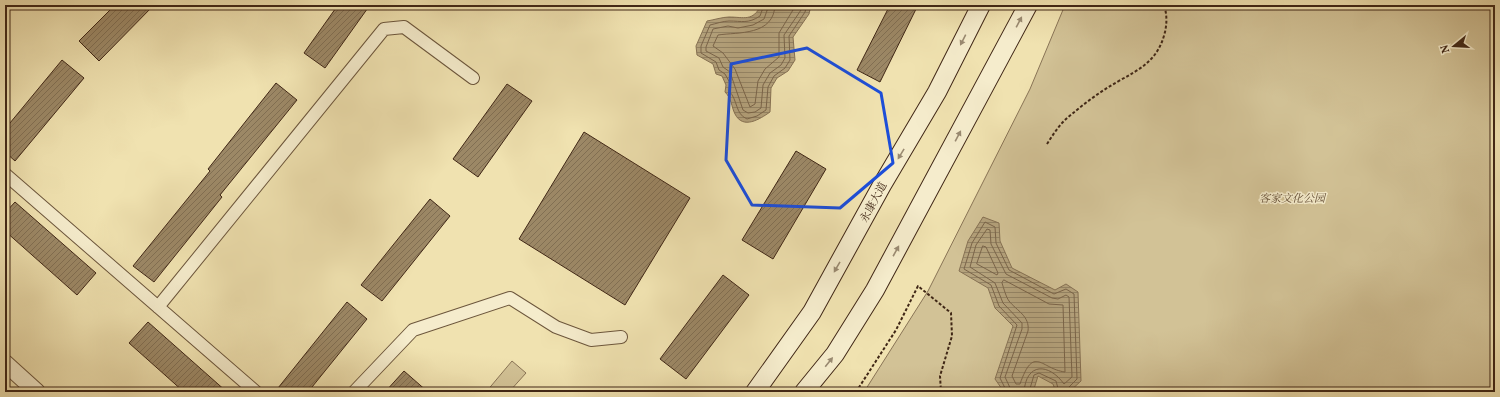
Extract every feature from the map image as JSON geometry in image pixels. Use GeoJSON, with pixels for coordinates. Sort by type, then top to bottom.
{"type":"FeatureCollection","features":[{"type":"Feature","properties":{"kind":"main road","name":"永康大道"},"geometry":{"type":"LineString","coordinates":[[755,391],[812,312],[882,185],[937,92],[980,5]]}},
{"type":"Feature","properties":{"kind":"main road"},"geometry":{"type":"LineString","coordinates":[[804,392],[835,354],[875,290],[1028,5]]}},
{"type":"Feature","properties":{"kind":"street"},"geometry":{"type":"LineString","coordinates":[[158,307],[384,29],[404,27],[473,78]]}},
{"type":"Feature","properties":{"kind":"street"},"geometry":{"type":"LineString","coordinates":[[5,174],[256,392]]}},
{"type":"Feature","properties":{"kind":"street"},"geometry":{"type":"LineString","coordinates":[[354,392],[413,330],[510,298],[556,327],[591,340],[621,337]]}},
{"type":"Feature","properties":{"kind":"street"},"geometry":{"type":"LineString","coordinates":[[5,364],[37,392]]}},
{"type":"Feature","properties":{"kind":"path"},"geometry":{"type":"LineString","coordinates":[[1047,144],[1058,127],[1071,114],[1116,83],[1132,74],[1154,57],[1162,46],[1167,24],[1164,5]]}},
{"type":"Feature","properties":{"kind":"path"},"geometry":{"type":"LineString","coordinates":[[856,392],[896,330],[918,286],[951,313],[952,336],[940,376],[941,392]]}},
{"type":"Feature","properties":{"kind":"highlighted area"},"geometry":{"type":"Polygon","coordinates":[[[807,48],[881,93],[893,163],[840,208],[752,205],[726,160],[731,64],[807,48]]]}},
{"type":"Feature","properties":{"kind":"green space","name":"客家文化公园"},"geometry":{"type":"Polygon","coordinates":[[[1065,5],[1495,5],[1495,392],[864,392],[928,291],[1030,89],[1065,5]]]}},
{"type":"Feature","properties":{"kind":"green space"},"geometry":{"type":"Polygon","coordinates":[[[512,361],[526,373],[509,392],[486,392],[512,361]]]}},
{"type":"Feature","properties":{"kind":"water"},"geometry":{"type":"Polygon","coordinates":[[[761,5],[811,5],[809,14],[793,37],[795,60],[788,71],[777,78],[771,88],[770,112],[757,120],[747,122],[738,119],[725,92],[726,85],[722,76],[716,74],[713,64],[697,55],[696,46],[707,21],[727,17],[748,17],[755,14],[761,5]]]}},
{"type":"Feature","properties":{"kind":"water"},"geometry":{"type":"Polygon","coordinates":[[[983,217],[999,223],[1000,241],[1012,268],[1055,290],[1066,284],[1078,292],[1081,381],[1069,392],[1056,392],[1053,384],[1038,376],[1033,392],[1004,392],[995,379],[1013,326],[995,308],[988,288],[959,271],[968,241],[983,217]]]}},
{"type":"Feature","properties":{"kind":"building"},"geometry":{"type":"Polygon","coordinates":[[[115,5],[154,5],[99,61],[79,41],[115,5]]]}},
{"type":"Feature","properties":{"kind":"building"},"geometry":{"type":"Polygon","coordinates":[[[338,5],[370,5],[325,68],[304,53],[338,5]]]}},
{"type":"Feature","properties":{"kind":"building"},"geometry":{"type":"Polygon","coordinates":[[[890,5],[918,5],[880,82],[857,70],[890,5]]]}},
{"type":"Feature","properties":{"kind":"building"},"geometry":{"type":"Polygon","coordinates":[[[62,60],[84,78],[15,161],[5,152],[5,129],[62,60]]]}},
{"type":"Feature","properties":{"kind":"building"},"geometry":{"type":"Polygon","coordinates":[[[276,83],[297,100],[220,195],[222,197],[154,282],[133,266],[210,171],[208,169],[276,83]]]}},
{"type":"Feature","properties":{"kind":"building"},"geometry":{"type":"Polygon","coordinates":[[[507,84],[532,101],[478,177],[453,159],[507,84]]]}},
{"type":"Feature","properties":{"kind":"building"},"geometry":{"type":"Polygon","coordinates":[[[584,132],[690,198],[625,305],[519,239],[584,132]]]}},
{"type":"Feature","properties":{"kind":"building"},"geometry":{"type":"Polygon","coordinates":[[[796,151],[826,169],[773,259],[742,240],[796,151]]]}},
{"type":"Feature","properties":{"kind":"building"},"geometry":{"type":"Polygon","coordinates":[[[430,199],[450,216],[382,301],[361,285],[430,199]]]}},
{"type":"Feature","properties":{"kind":"building"},"geometry":{"type":"Polygon","coordinates":[[[15,202],[96,273],[77,295],[5,231],[5,213],[15,202]]]}},
{"type":"Feature","properties":{"kind":"building"},"geometry":{"type":"Polygon","coordinates":[[[723,275],[749,295],[686,379],[660,359],[723,275]]]}},
{"type":"Feature","properties":{"kind":"building"},"geometry":{"type":"Polygon","coordinates":[[[347,302],[367,319],[308,392],[284,392],[278,388],[347,302]]]}},
{"type":"Feature","properties":{"kind":"building"},"geometry":{"type":"Polygon","coordinates":[[[148,322],[227,392],[184,392],[129,343],[148,322]]]}},
{"type":"Feature","properties":{"kind":"building"},"geometry":{"type":"Polygon","coordinates":[[[404,371],[428,392],[385,392],[404,371]]]}}]}
